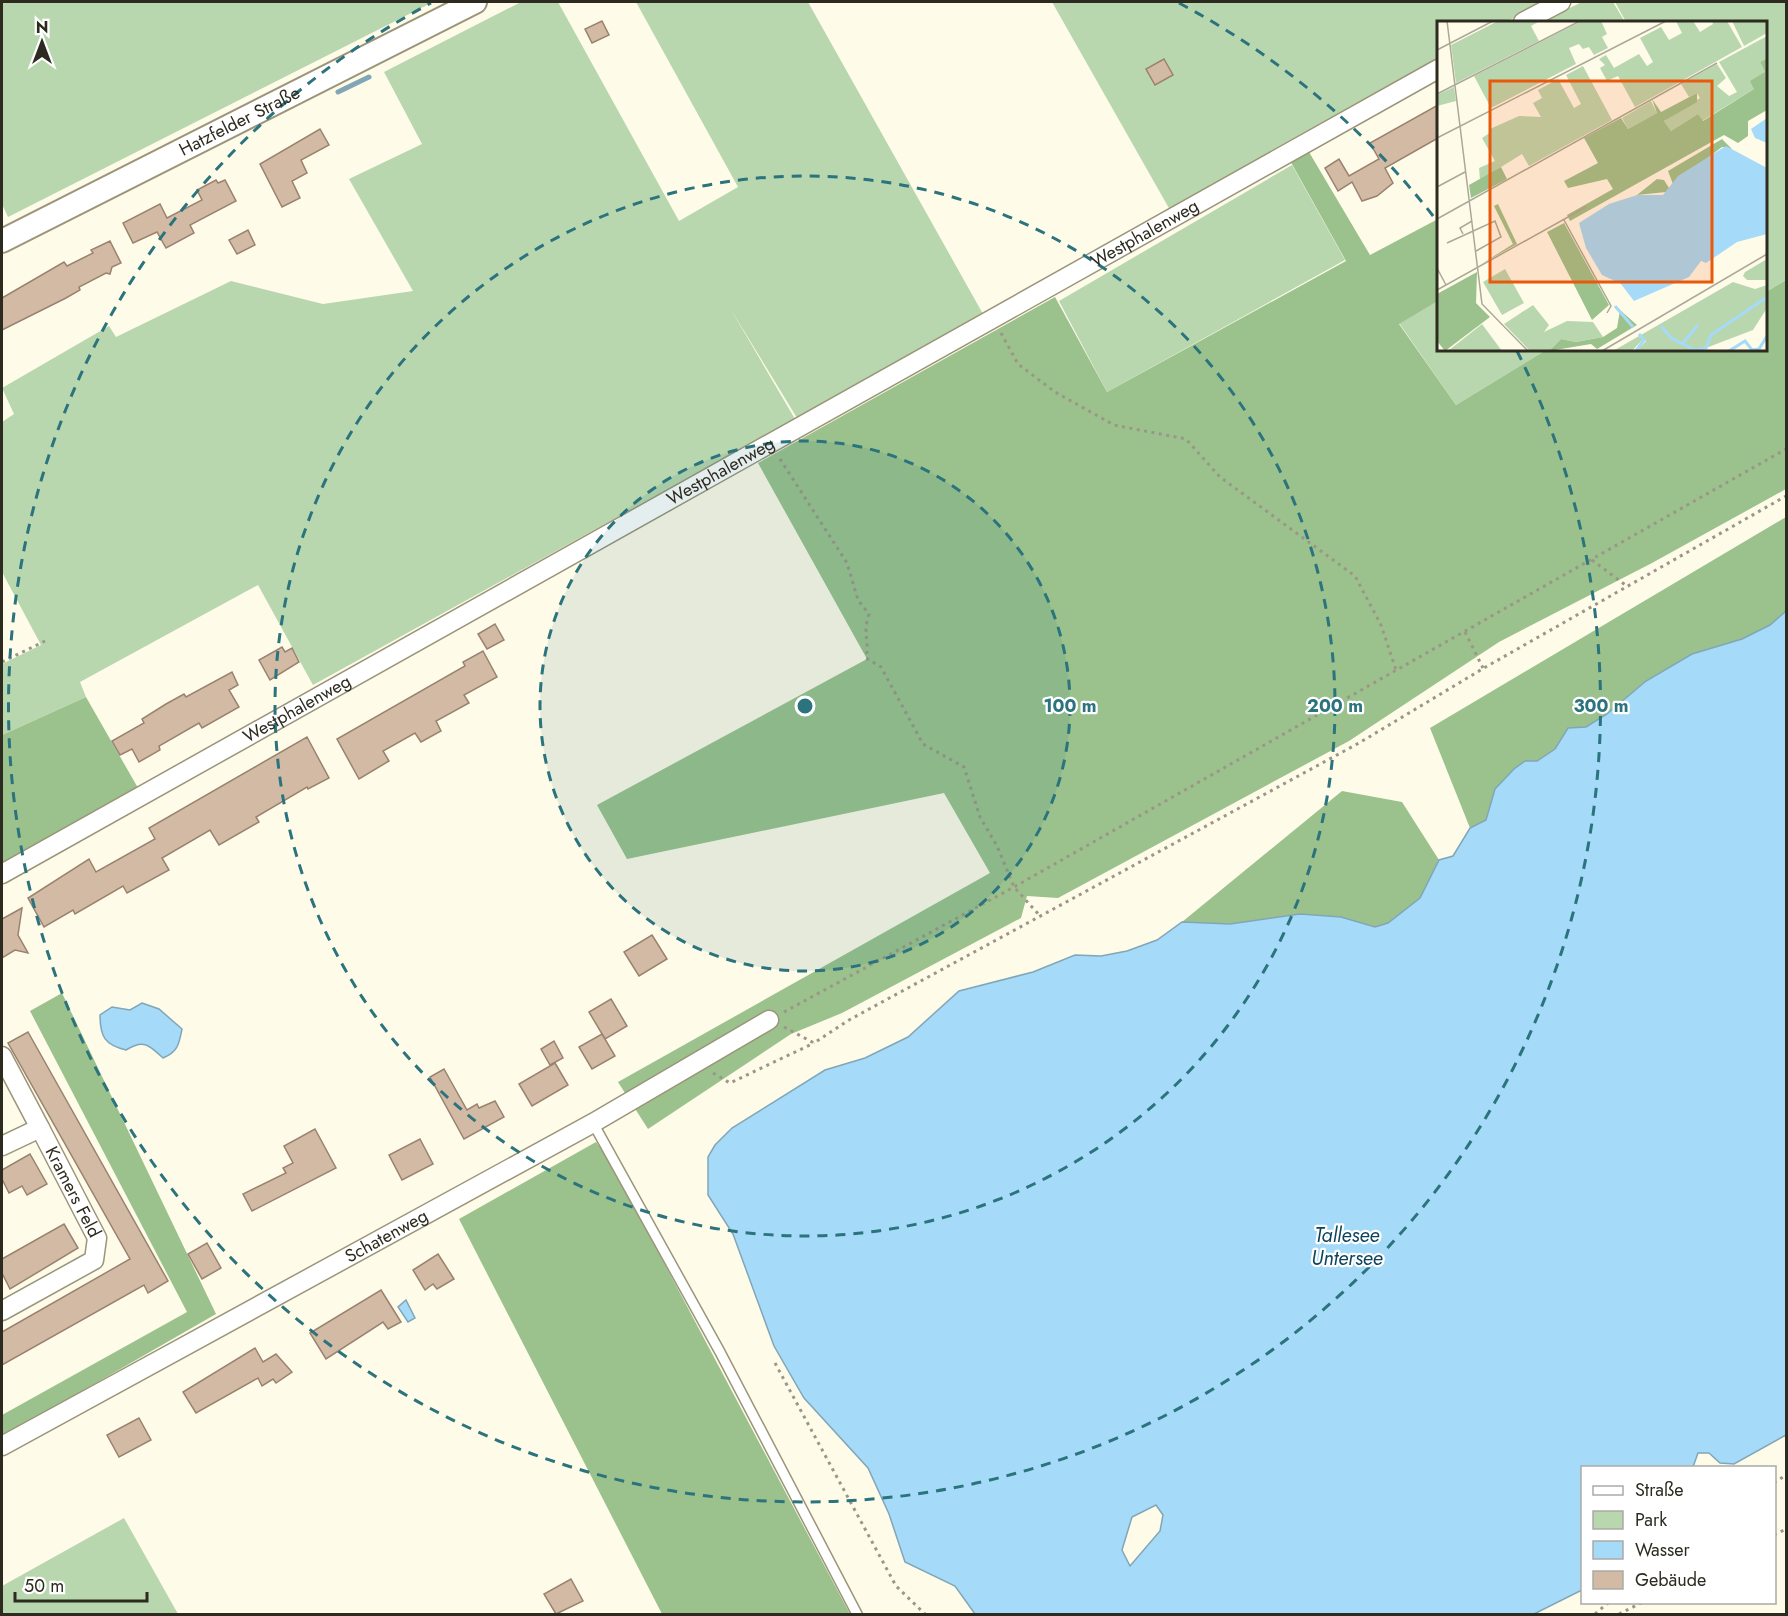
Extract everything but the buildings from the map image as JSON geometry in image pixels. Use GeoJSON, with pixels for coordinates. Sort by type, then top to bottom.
{"type":"FeatureCollection","features":[{"type":"Feature","properties":{"kind":"street","name":"Hatzfelder Straße"},"geometry":{"type":"LineString","coordinates":[[2,241],[475,2]]}},
{"type":"Feature","properties":{"kind":"street"},"geometry":{"type":"LineString","coordinates":[[1525,21],[1561,2]]}},
{"type":"Feature","properties":{"kind":"street","name":"Westphalenweg"},"geometry":{"type":"LineString","coordinates":[[2,874],[771,445],[1437,70]]}},
{"type":"Feature","properties":{"kind":"street","name":"Schatenweg"},"geometry":{"type":"LineString","coordinates":[[2,1446],[593,1123],[769,1020]]}},
{"type":"Feature","properties":{"kind":"street","name":"Kramers Feld"},"geometry":{"type":"LineString","coordinates":[[2,1056],[97,1238],[94,1260],[2,1311]]}},
{"type":"Feature","properties":{"kind":"street","name":"Kramers Feld"},"geometry":{"type":"LineString","coordinates":[[2,1146],[40,1128]]}},
{"type":"Feature","properties":{"kind":"lane"},"geometry":{"type":"LineString","coordinates":[[593,1123],[714,1342],[857,1614]]}},
{"type":"Feature","properties":{"kind":"path"},"geometry":{"type":"LineString","coordinates":[[996,318],[1003,340],[1018,364],[1055,392],[1114,424],[1186,439],[1220,477],[1355,576],[1381,625],[1396,670]]}},
{"type":"Feature","properties":{"kind":"path"},"geometry":{"type":"LineString","coordinates":[[771,445],[847,563],[858,600],[868,614],[863,631],[869,647],[866,658],[881,667],[923,744],[964,767],[980,817],[997,846],[1014,887],[1041,917]]}},
{"type":"Feature","properties":{"kind":"path"},"geometry":{"type":"LineString","coordinates":[[769,1020],[1014,887],[1786,449]]}},
{"type":"Feature","properties":{"kind":"path"},"geometry":{"type":"LineString","coordinates":[[730,1083],[814,1043],[849,1020],[1359,744],[1484,668],[1786,496]]}},
{"type":"Feature","properties":{"kind":"path"},"geometry":{"type":"LineString","coordinates":[[1592,560],[1628,586]]}},
{"type":"Feature","properties":{"kind":"path"},"geometry":{"type":"LineString","coordinates":[[1465,632],[1484,668]]}},
{"type":"Feature","properties":{"kind":"path"},"geometry":{"type":"LineString","coordinates":[[2,662],[45,641]]}},
{"type":"Feature","properties":{"kind":"path"},"geometry":{"type":"LineString","coordinates":[[769,1020],[814,1043]]}},
{"type":"Feature","properties":{"kind":"path"},"geometry":{"type":"LineString","coordinates":[[775,1363],[896,1586],[925,1614]]}},
{"type":"Feature","properties":{"kind":"path"},"geometry":{"type":"LineString","coordinates":[[1594,1614],[1606,1604]]}},
{"type":"Feature","properties":{"kind":"path"},"geometry":{"type":"LineString","coordinates":[[1619,1614],[1639,1604]]}},
{"type":"Feature","properties":{"kind":"green space"},"geometry":{"type":"Polygon","coordinates":[[[2,2],[433,2],[8,217],[2,204],[2,2]]]}},
{"type":"Feature","properties":{"kind":"green space"},"geometry":{"type":"Polygon","coordinates":[[[521,2],[558,2],[679,221],[738,187],[636,2],[808,2],[983,314],[797,418],[730,308],[795,419],[313,685],[258,585],[80,682],[86,697],[2,735],[2,664],[41,645],[2,572],[2,422],[14,414],[2,388],[109,326],[116,337],[231,281],[323,304],[413,291],[349,179],[422,144],[384,72],[521,2]]]}},
{"type":"Feature","properties":{"kind":"green space"},"geometry":{"type":"Polygon","coordinates":[[[1052,2],[1544,2],[1508,21],[1437,21],[1437,61],[1170,210],[1052,2]]]}},
{"type":"Feature","properties":{"kind":"green space"},"geometry":{"type":"Polygon","coordinates":[[[1582,2],[1613,2],[1624,21],[1543,21],[1582,2]]]}},
{"type":"Feature","properties":{"kind":"green space"},"geometry":{"type":"Polygon","coordinates":[[[1615,2],[1786,2],[1786,280],[1767,291],[1767,21],[1625,21],[1615,2]]]}},
{"type":"Feature","properties":{"kind":"green space"},"geometry":{"type":"Polygon","coordinates":[[[1306,147],[1370,255],[1437,220],[1437,302],[1399,324],[1456,405],[1544,351],[1767,351],[1767,291],[1786,280],[1786,489],[1652,563],[1499,642],[1349,741],[1058,898],[1027,896],[1021,918],[842,1013],[791,1034],[648,1129],[618,1082],[990,873],[944,793],[627,859],[597,805],[867,659],[758,463],[1055,297],[1107,392],[1346,261],[1288,157],[1306,147]]]}},
{"type":"Feature","properties":{"kind":"green space"},"geometry":{"type":"Polygon","coordinates":[[[1292,165],[1345,260],[1107,392],[1059,301],[1292,165]]]}},
{"type":"Feature","properties":{"kind":"green space"},"geometry":{"type":"Polygon","coordinates":[[[1437,302],[1437,351],[1544,351],[1456,405],[1399,323],[1437,302]]]}},
{"type":"Feature","properties":{"kind":"green space"},"geometry":{"type":"Polygon","coordinates":[[[1786,517],[1786,611],[1770,625],[1742,639],[1692,654],[1646,681],[1607,714],[1586,727],[1568,728],[1555,749],[1537,761],[1525,761],[1514,769],[1495,789],[1486,820],[1470,828],[1430,728],[1786,517]]]}},
{"type":"Feature","properties":{"kind":"green space"},"geometry":{"type":"Polygon","coordinates":[[[86,697],[138,788],[2,863],[2,735],[86,697]]]}},
{"type":"Feature","properties":{"kind":"green space"},"geometry":{"type":"Polygon","coordinates":[[[1342,791],[1402,802],[1439,860],[1420,898],[1388,923],[1375,927],[1341,917],[1300,914],[1230,924],[1182,922],[1342,791]]]}},
{"type":"Feature","properties":{"kind":"green space"},"geometry":{"type":"Polygon","coordinates":[[[62,993],[216,1314],[2,1437],[2,1415],[187,1312],[30,1011],[62,993]]]}},
{"type":"Feature","properties":{"kind":"green space"},"geometry":{"type":"Polygon","coordinates":[[[596,1142],[609,1159],[850,1614],[662,1614],[459,1219],[596,1142]]]}},
{"type":"Feature","properties":{"kind":"green space"},"geometry":{"type":"Polygon","coordinates":[[[124,1518],[178,1614],[2,1614],[2,1586],[124,1518]]]}},
{"type":"Feature","properties":{"kind":"water","name":"Tallesee Untersee"},"geometry":{"type":"Polygon","coordinates":[[[1786,611],[1786,1435],[1734,1464],[1720,1463],[1709,1453],[1698,1453],[1693,1466],[1581,1466],[1581,1590],[1534,1614],[975,1614],[955,1586],[905,1562],[889,1514],[868,1468],[804,1398],[774,1346],[733,1234],[708,1195],[708,1157],[715,1145],[732,1128],[825,1070],[865,1058],[908,1037],[959,991],[1033,972],[1075,955],[1101,956],[1127,951],[1157,940],[1182,922],[1230,924],[1300,914],[1341,917],[1375,927],[1388,923],[1420,898],[1439,860],[1453,856],[1470,828],[1486,820],[1495,789],[1514,769],[1525,761],[1537,761],[1555,749],[1568,728],[1586,727],[1607,714],[1646,681],[1692,654],[1742,639],[1770,625],[1786,611]],[[1156,1505],[1132,1517],[1122,1550],[1130,1566],[1160,1531],[1163,1515],[1156,1505]]]}},
{"type":"Feature","properties":{"kind":"water"},"geometry":{"type":"Polygon","coordinates":[[[142,1003],[159,1009],[182,1029],[177,1047],[163,1058],[142,1044],[126,1050],[113,1046],[105,1039],[101,1029],[100,1015],[112,1007],[130,1010],[142,1003]]]}},
{"type":"Feature","properties":{"kind":"water"},"geometry":{"type":"Polygon","coordinates":[[[406,1300],[415,1318],[408,1322],[398,1307],[406,1300]]]}},
{"type":"Feature","properties":{"kind":"waterway"},"geometry":{"type":"LineString","coordinates":[[338,92],[369,77]]}}]}
